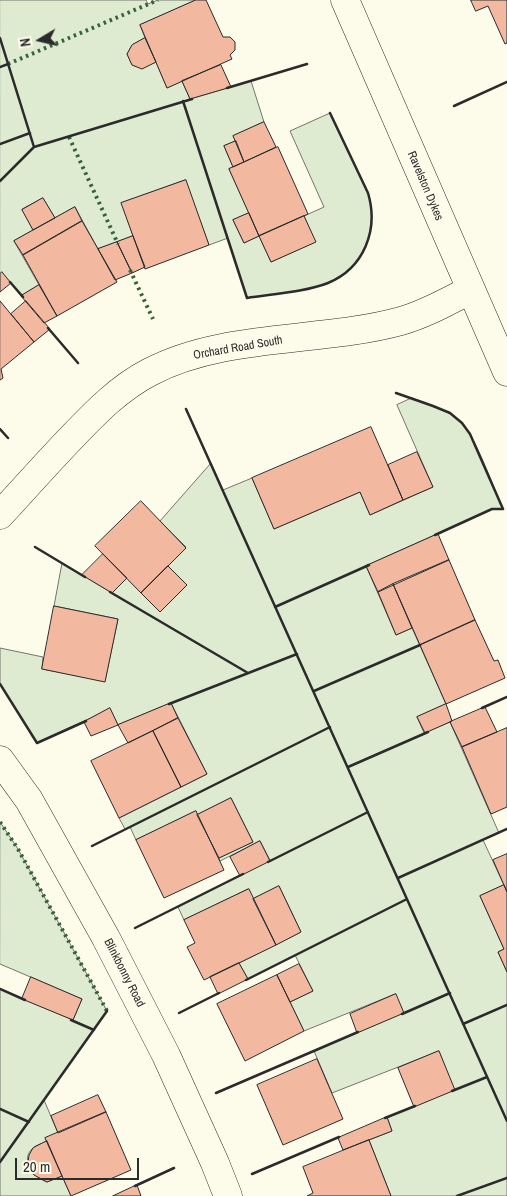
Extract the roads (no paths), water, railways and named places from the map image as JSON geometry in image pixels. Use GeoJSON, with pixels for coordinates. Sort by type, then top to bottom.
{"type":"FeatureCollection","features":[{"type":"Feature","properties":{"kind":"street","name":"Ravelston Dykes"},"geometry":{"type":"LineString","coordinates":[[344,0],[507,372]]}},
{"type":"Feature","properties":{"kind":"street","name":"Orchard Road South"},"geometry":{"type":"LineString","coordinates":[[0,515],[98,410],[125,386],[150,372],[180,358],[216,349],[364,329],[403,320],[430,310],[470,290]]}},
{"type":"Feature","properties":{"kind":"street","name":"Blinkbonny Road"},"geometry":{"type":"LineString","coordinates":[[0,760],[29,800],[106,938],[166,1056],[228,1196]]}}]}
